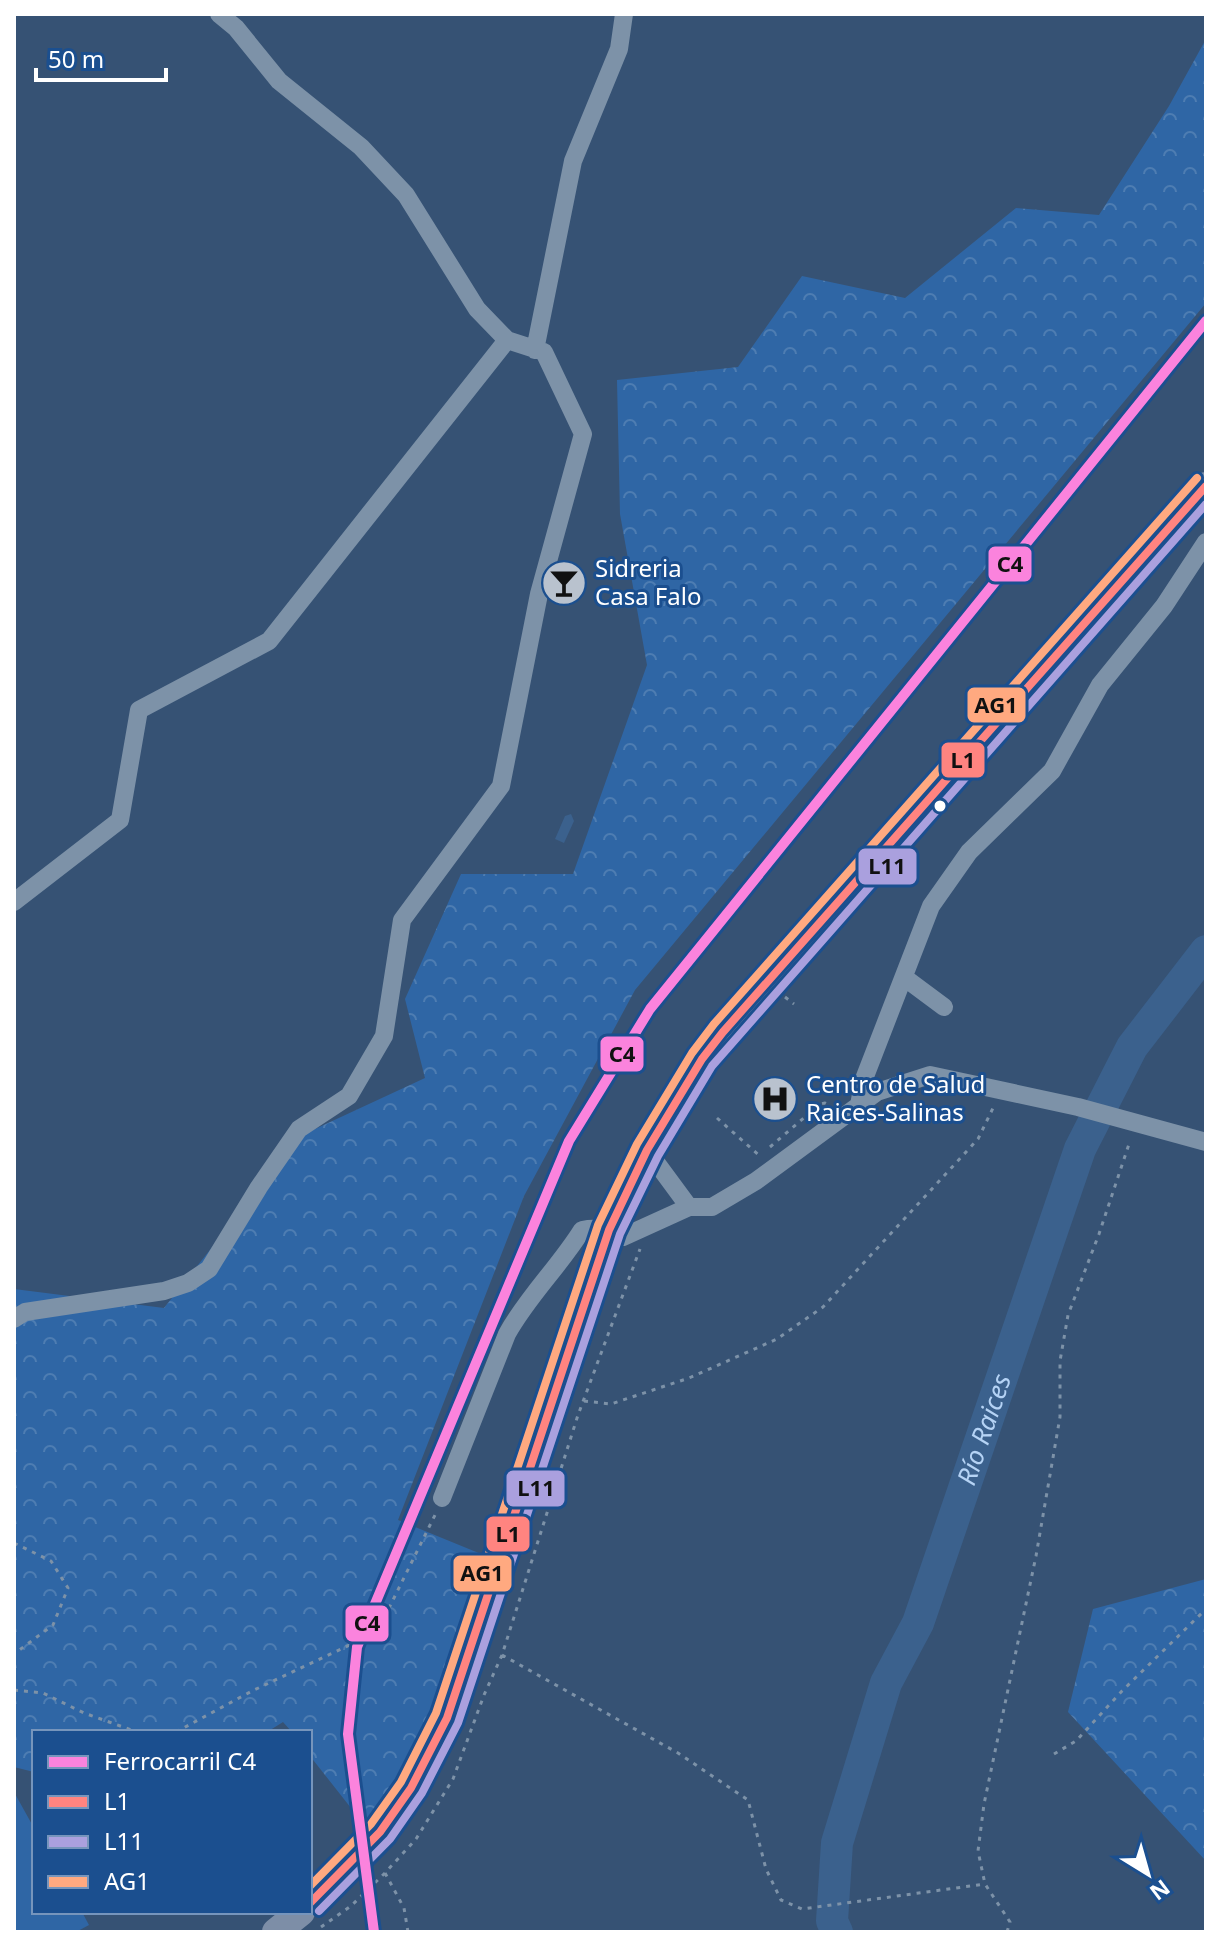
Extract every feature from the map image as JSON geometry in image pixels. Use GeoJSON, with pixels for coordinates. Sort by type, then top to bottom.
{"type":"FeatureCollection","features":[{"type":"Feature","properties":{"kind":"main road"},"geometry":{"type":"LineString","coordinates":[[312,1901],[380,1832],[411,1788],[447,1718],[609,1230],[647,1150],[702,1059],[1206,486]]}},
{"type":"Feature","properties":{"kind":"main road"},"geometry":{"type":"LineString","coordinates":[[276,1932],[298,1914]]}},
{"type":"Feature","properties":{"kind":"street"},"geometry":{"type":"LineString","coordinates":[[14,1319],[25,1312],[164,1291],[188,1283],[209,1269],[299,1129],[349,1096],[384,1036],[402,920],[501,786],[539,594],[583,434],[544,352],[507,340],[477,309],[406,195],[361,147],[279,81],[236,28],[219,14]]}},
{"type":"Feature","properties":{"kind":"street"},"geometry":{"type":"LineString","coordinates":[[535,350],[573,161],[619,49],[624,14]]}},
{"type":"Feature","properties":{"kind":"street"},"geometry":{"type":"LineString","coordinates":[[14,902],[120,820],[139,710],[269,641],[507,340]]}},
{"type":"Feature","properties":{"kind":"street"},"geometry":{"type":"LineString","coordinates":[[859,1105],[864,1079],[931,906],[969,852],[1052,771],[1100,685],[1164,606],[1206,542]]}},
{"type":"Feature","properties":{"kind":"street"},"geometry":{"type":"LineString","coordinates":[[905,978],[944,1007]]}},
{"type":"Feature","properties":{"kind":"street"},"geometry":{"type":"LineString","coordinates":[[442,1498],[507,1334],[521,1310],[565,1258],[582,1230],[609,1230],[623,1237],[689,1207],[712,1207],[756,1181],[877,1092],[930,1075],[1128,1119],[1206,1142]]}},
{"type":"Feature","properties":{"kind":"street"},"geometry":{"type":"LineString","coordinates":[[647,1150],[689,1207]]}},
{"type":"Feature","properties":{"kind":"path"},"geometry":{"type":"LineString","coordinates":[[785,997],[794,1004]]}},
{"type":"Feature","properties":{"kind":"path"},"geometry":{"type":"LineString","coordinates":[[583,1401],[611,1404],[689,1378],[777,1339],[823,1307],[978,1139],[1002,1091]]}},
{"type":"Feature","properties":{"kind":"path"},"geometry":{"type":"LineString","coordinates":[[759,1156],[806,1116],[811,1106],[825,1103]]}},
{"type":"Feature","properties":{"kind":"path"},"geometry":{"type":"LineString","coordinates":[[717,1118],[769,1164]]}},
{"type":"Feature","properties":{"kind":"path"},"geometry":{"type":"LineString","coordinates":[[1007,1932],[1010,1922],[985,1884],[978,1851],[984,1804],[1030,1587],[1060,1417],[1060,1361],[1068,1315],[1099,1234],[1128,1119]]}},
{"type":"Feature","properties":{"kind":"path"},"geometry":{"type":"LineString","coordinates":[[180,1730],[252,1691],[371,1635],[390,1606],[442,1498]]}},
{"type":"Feature","properties":{"kind":"path"},"geometry":{"type":"LineString","coordinates":[[14,1543],[51,1561],[68,1588],[53,1625],[14,1654]]}},
{"type":"Feature","properties":{"kind":"path"},"geometry":{"type":"LineString","coordinates":[[1054,1754],[1076,1741],[1206,1609]]}},
{"type":"Feature","properties":{"kind":"path"},"geometry":{"type":"LineString","coordinates":[[502,1655],[678,1753],[748,1800],[766,1869],[781,1900],[802,1909],[985,1884]]}},
{"type":"Feature","properties":{"kind":"path"},"geometry":{"type":"LineString","coordinates":[[14,1690],[43,1693],[84,1713],[131,1730]]}},
{"type":"Feature","properties":{"kind":"path"},"geometry":{"type":"LineString","coordinates":[[385,1873],[404,1908],[408,1932]]}},
{"type":"Feature","properties":{"kind":"green space"},"geometry":{"type":"Polygon","coordinates":[[[1206,39],[1206,303],[635,990],[524,1196],[398,1520],[486,1556],[441,1708],[366,1827],[312,1759],[312,1730],[290,1730],[283,1722],[270,1730],[32,1730],[32,1772],[14,1767],[14,1289],[164,1308],[300,1136],[425,1078],[405,999],[461,874],[573,874],[647,665],[620,514],[617,380],[738,367],[802,276],[905,298],[1016,208],[1099,215],[1169,106],[1206,39]]]}},
{"type":"Feature","properties":{"kind":"green space"},"geometry":{"type":"Polygon","coordinates":[[[1206,1579],[1206,1861],[1068,1712],[1093,1609],[1206,1579]]]}},
{"type":"Feature","properties":{"kind":"green space"},"geometry":{"type":"Polygon","coordinates":[[[14,1792],[32,1824],[32,1914],[83,1914],[89,1925],[76,1932],[14,1932],[14,1792]]]}},
{"type":"Feature","properties":{"kind":"shaded area"},"geometry":{"type":"Polygon","coordinates":[[[571,814],[574,821],[564,843],[555,839],[565,816],[571,814]]]}},
{"type":"Feature","properties":{"kind":"waterway","name":"Río Raices"},"geometry":{"type":"LineString","coordinates":[[837,1932],[832,1921],[837,1843],[886,1683],[918,1623],[1080,1149],[1132,1047],[1206,951]]}},
{"type":"Feature","properties":{"kind":"rail line","name":"C4"},"geometry":{"type":"LineString","coordinates":[[374,1932],[348,1734],[357,1647],[569,1141],[650,1009],[1206,321]]}},
{"type":"Feature","properties":{"kind":"transit line","name":"AG1"},"geometry":{"type":"LineString","coordinates":[[312,1884],[371,1824],[401,1782],[436,1713],[598,1225],[637,1144],[692,1053],[714,1024],[1197,478]]}},
{"type":"Feature","properties":{"kind":"transit line","name":"L1"},"geometry":{"type":"LineString","coordinates":[[312,1901],[380,1832],[411,1788],[447,1718],[609,1230],[647,1150],[702,1059],[1206,486]]}},
{"type":"Feature","properties":{"kind":"transit line","name":"L11"},"geometry":{"type":"LineString","coordinates":[[319,1911],[390,1839],[422,1793],[458,1723],[620,1234],[658,1156],[712,1066],[1206,504]]}},
{"type":"Feature","properties":{"kind":"place","name":"Sidreria Casa Falo"},"geometry":{"type":"Point","coordinates":[564,583]}},
{"type":"Feature","properties":{"kind":"place","name":"Centro de Salud Raices-Salinas"},"geometry":{"type":"Point","coordinates":[775,1099]}}]}
